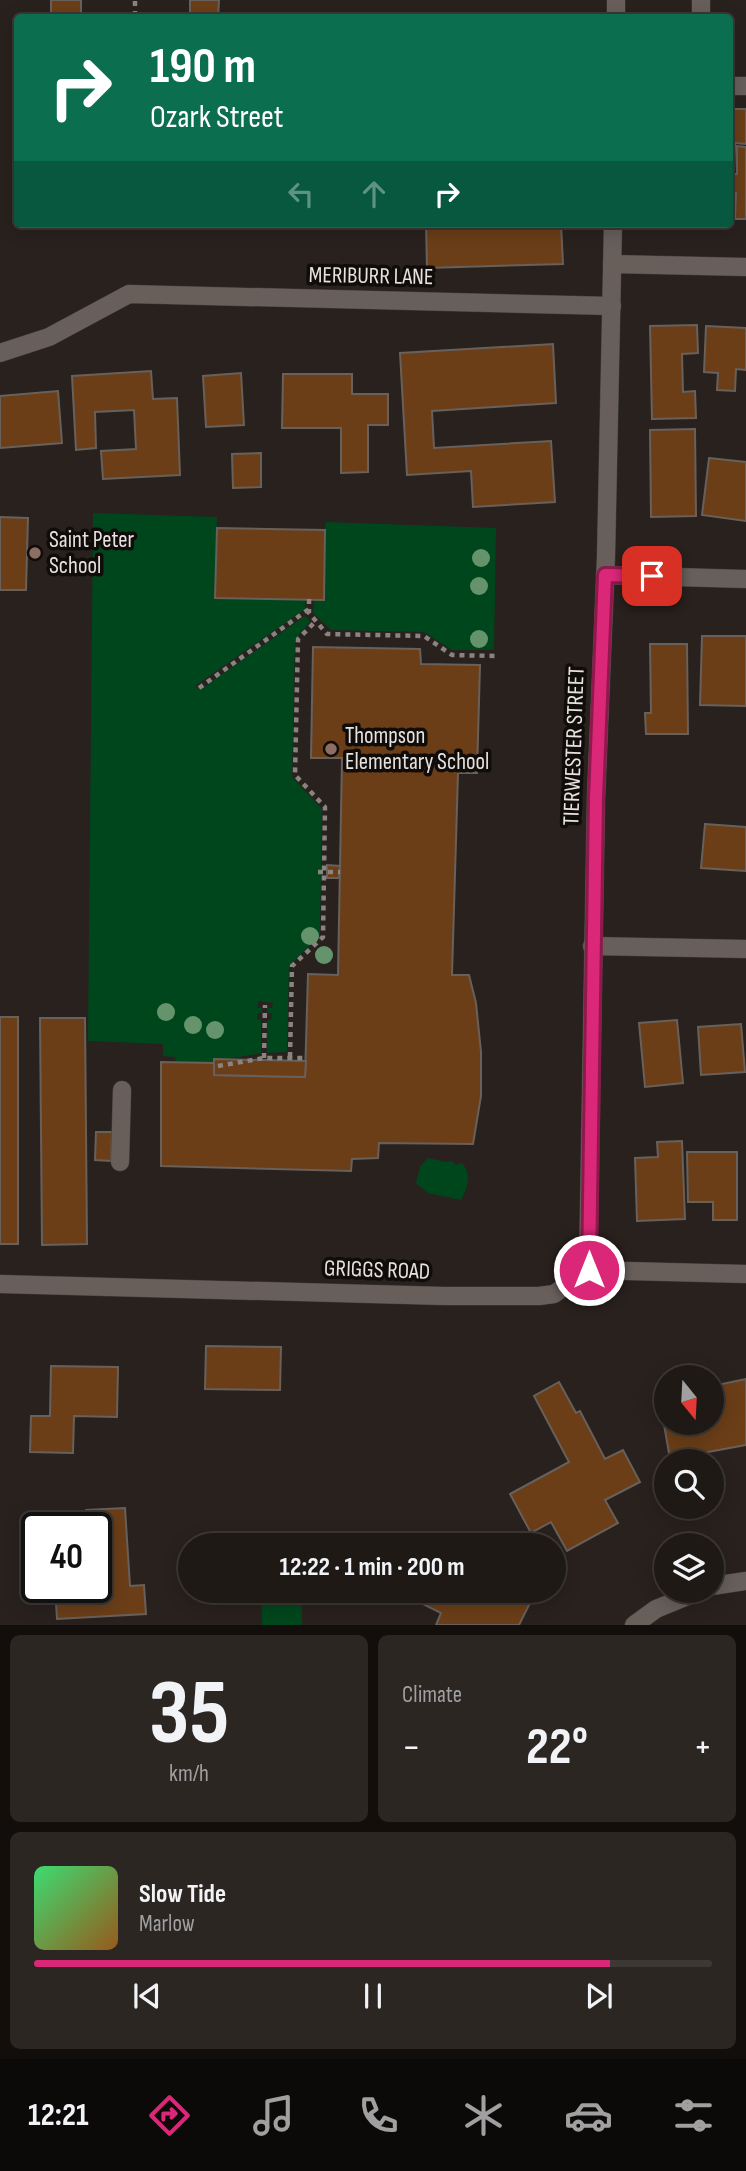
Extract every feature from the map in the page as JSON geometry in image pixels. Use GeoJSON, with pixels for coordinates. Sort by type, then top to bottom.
{"type":"FeatureCollection","features":[{"type":"Feature","properties":{"kind":"street","name":"TIERWESTER STREET"},"geometry":{"type":"LineString","coordinates":[[589,1270],[592,946],[605,575],[613,228]]}},
{"type":"Feature","properties":{"kind":"street"},"geometry":{"type":"LineString","coordinates":[[612,264],[746,267]]}},
{"type":"Feature","properties":{"kind":"street","name":"MERIBURR LANE"},"geometry":{"type":"LineString","coordinates":[[0,353],[50,337],[129,294],[612,306]]}},
{"type":"Feature","properties":{"kind":"street"},"geometry":{"type":"LineString","coordinates":[[605,575],[746,579]]}},
{"type":"Feature","properties":{"kind":"street"},"geometry":{"type":"LineString","coordinates":[[592,946],[746,949]]}},
{"type":"Feature","properties":{"kind":"street"},"geometry":{"type":"LineString","coordinates":[[120,1162],[122,1090]]}},
{"type":"Feature","properties":{"kind":"street"},"geometry":{"type":"LineString","coordinates":[[589,1270],[746,1274]]}},
{"type":"Feature","properties":{"kind":"street","name":"GRIGGS ROAD"},"geometry":{"type":"LineString","coordinates":[[0,1284],[444,1296],[539,1296],[554,1294],[589,1270]]}},
{"type":"Feature","properties":{"kind":"street"},"geometry":{"type":"LineString","coordinates":[[724,1584],[746,1581]]}},
{"type":"Feature","properties":{"kind":"street"},"geometry":{"type":"LineString","coordinates":[[634,1625],[656,1609],[671,1603]]}},
{"type":"Feature","properties":{"kind":"path"},"geometry":{"type":"LineString","coordinates":[[309,599],[309,613],[327,634],[424,636],[452,655],[496,656]]}},
{"type":"Feature","properties":{"kind":"path"},"geometry":{"type":"LineString","coordinates":[[199,688],[309,608]]}},
{"type":"Feature","properties":{"kind":"path"},"geometry":{"type":"LineString","coordinates":[[290,1057],[292,966],[323,937],[321,872],[325,807],[295,775],[298,639],[316,621]]}},
{"type":"Feature","properties":{"kind":"path"},"geometry":{"type":"LineString","coordinates":[[321,872],[340,872]]}},
{"type":"Feature","properties":{"kind":"path"},"geometry":{"type":"LineString","coordinates":[[264,1058],[265,1005]]}},
{"type":"Feature","properties":{"kind":"path"},"geometry":{"type":"LineString","coordinates":[[219,1066],[264,1058],[304,1058]]}},
{"type":"Feature","properties":{"kind":"green space"},"geometry":{"type":"Polygon","coordinates":[[[93,513],[217,517],[215,598],[305,599],[305,609],[195,686],[200,690],[305,616],[310,622],[295,639],[292,777],[322,809],[320,935],[289,966],[287,1052],[267,1053],[267,1020],[271,1020],[272,1014],[267,1013],[267,1008],[272,1008],[273,1003],[258,1001],[257,1008],[262,1008],[262,1013],[257,1013],[257,1019],[261,1020],[261,1053],[214,1059],[214,1063],[176,1062],[175,1057],[163,1056],[163,1044],[88,1041],[93,513]]]}},
{"type":"Feature","properties":{"kind":"green space"},"geometry":{"type":"Polygon","coordinates":[[[326,522],[496,528],[494,650],[452,650],[424,632],[331,630],[313,613],[326,522]]]}},
{"type":"Feature","properties":{"kind":"green space"},"geometry":{"type":"Polygon","coordinates":[[[428,1158],[452,1161],[456,1165],[462,1163],[468,1181],[461,1200],[428,1193],[416,1183],[420,1167],[428,1158]]]}},
{"type":"Feature","properties":{"kind":"green space"},"geometry":{"type":"Polygon","coordinates":[[[262,1603],[302,1603],[302,1625],[262,1625],[262,1603]]]}},
{"type":"Feature","properties":{"kind":"building"},"geometry":{"type":"Polygon","coordinates":[[[51,0],[81,0],[81,14],[51,14],[51,0]]]}},
{"type":"Feature","properties":{"kind":"building"},"geometry":{"type":"Polygon","coordinates":[[[190,0],[219,0],[218,14],[190,14],[190,0]]]}},
{"type":"Feature","properties":{"kind":"building"},"geometry":{"type":"Polygon","coordinates":[[[733,109],[746,109],[746,144],[735,143],[734,174],[737,174],[737,146],[746,147],[746,219],[735,219],[736,193],[733,193],[733,109]]]}},
{"type":"Feature","properties":{"kind":"building"},"geometry":{"type":"Polygon","coordinates":[[[426,228],[561,228],[563,264],[427,268],[426,228]]]}},
{"type":"Feature","properties":{"kind":"building"},"geometry":{"type":"Polygon","coordinates":[[[697,325],[698,353],[682,354],[683,392],[695,391],[696,418],[652,419],[650,326],[697,325]]]}},
{"type":"Feature","properties":{"kind":"building"},"geometry":{"type":"Polygon","coordinates":[[[706,326],[746,328],[746,370],[736,369],[735,391],[717,390],[718,373],[704,372],[706,326]]]}},
{"type":"Feature","properties":{"kind":"building"},"geometry":{"type":"Polygon","coordinates":[[[553,344],[556,403],[432,411],[434,448],[551,441],[555,502],[473,507],[471,471],[407,475],[400,353],[553,344]]]}},
{"type":"Feature","properties":{"kind":"building"},"geometry":{"type":"Polygon","coordinates":[[[151,371],[153,399],[177,398],[180,475],[103,479],[101,451],[136,449],[134,410],[95,412],[96,448],[76,450],[72,376],[151,371]]]}},
{"type":"Feature","properties":{"kind":"building"},"geometry":{"type":"Polygon","coordinates":[[[241,373],[244,425],[206,427],[203,376],[241,373]]]}},
{"type":"Feature","properties":{"kind":"building"},"geometry":{"type":"Polygon","coordinates":[[[283,374],[352,374],[352,394],[388,394],[388,425],[368,425],[368,472],[341,473],[341,428],[282,428],[283,374]]]}},
{"type":"Feature","properties":{"kind":"building"},"geometry":{"type":"Polygon","coordinates":[[[58,391],[62,443],[0,448],[0,396],[58,391]]]}},
{"type":"Feature","properties":{"kind":"building"},"geometry":{"type":"Polygon","coordinates":[[[695,429],[696,516],[651,517],[650,430],[695,429]]]}},
{"type":"Feature","properties":{"kind":"building"},"geometry":{"type":"Polygon","coordinates":[[[261,453],[261,487],[233,488],[232,454],[261,453]]]}},
{"type":"Feature","properties":{"kind":"building"},"geometry":{"type":"Polygon","coordinates":[[[709,458],[746,462],[746,521],[702,515],[709,458]]]}},
{"type":"Feature","properties":{"kind":"building"},"geometry":{"type":"Polygon","coordinates":[[[0,517],[28,518],[26,590],[0,590],[0,517]]]}},
{"type":"Feature","properties":{"kind":"building"},"geometry":{"type":"Polygon","coordinates":[[[217,528],[325,530],[324,600],[215,598],[217,528]]]}},
{"type":"Feature","properties":{"kind":"building"},"geometry":{"type":"Polygon","coordinates":[[[702,636],[746,636],[746,706],[700,705],[702,636]]]}},
{"type":"Feature","properties":{"kind":"building"},"geometry":{"type":"Polygon","coordinates":[[[650,644],[687,644],[688,734],[646,734],[645,713],[651,713],[650,644]]]}},
{"type":"Feature","properties":{"kind":"building"},"geometry":{"type":"Polygon","coordinates":[[[313,647],[420,649],[421,664],[480,665],[477,773],[458,773],[452,975],[469,975],[476,1003],[481,1052],[481,1096],[473,1144],[379,1143],[378,1158],[352,1159],[351,1171],[161,1166],[161,1062],[214,1063],[214,1075],[305,1077],[308,974],[338,975],[342,758],[311,758],[313,647]]]}},
{"type":"Feature","properties":{"kind":"building"},"geometry":{"type":"Polygon","coordinates":[[[705,824],[746,827],[746,871],[701,868],[705,824]]]}},
{"type":"Feature","properties":{"kind":"building"},"geometry":{"type":"Polygon","coordinates":[[[327,865],[340,866],[339,878],[327,878],[327,865]]]}},
{"type":"Feature","properties":{"kind":"building"},"geometry":{"type":"Polygon","coordinates":[[[0,1017],[18,1017],[18,1244],[0,1244],[0,1017]]]}},
{"type":"Feature","properties":{"kind":"building"},"geometry":{"type":"Polygon","coordinates":[[[40,1018],[85,1018],[87,1244],[42,1245],[40,1018]]]}},
{"type":"Feature","properties":{"kind":"building"},"geometry":{"type":"Polygon","coordinates":[[[677,1020],[683,1083],[645,1087],[639,1023],[677,1020]]]}},
{"type":"Feature","properties":{"kind":"building"},"geometry":{"type":"Polygon","coordinates":[[[741,1024],[745,1072],[701,1075],[698,1027],[741,1024]]]}},
{"type":"Feature","properties":{"kind":"building"},"geometry":{"type":"Polygon","coordinates":[[[214,1059],[306,1061],[305,1077],[214,1075],[214,1059]]]}},
{"type":"Feature","properties":{"kind":"building"},"geometry":{"type":"Polygon","coordinates":[[[96,1132],[112,1132],[111,1161],[95,1160],[96,1132]]]}},
{"type":"Feature","properties":{"kind":"building"},"geometry":{"type":"Polygon","coordinates":[[[682,1141],[685,1219],[637,1221],[635,1158],[658,1157],[657,1142],[682,1141]]]}},
{"type":"Feature","properties":{"kind":"building"},"geometry":{"type":"Polygon","coordinates":[[[687,1152],[737,1152],[737,1220],[713,1220],[713,1202],[688,1202],[687,1152]]]}},
{"type":"Feature","properties":{"kind":"building"},"geometry":{"type":"Polygon","coordinates":[[[206,1346],[281,1347],[280,1390],[205,1389],[206,1346]]]}},
{"type":"Feature","properties":{"kind":"building"},"geometry":{"type":"Polygon","coordinates":[[[51,1366],[118,1367],[117,1417],[74,1416],[73,1453],[30,1452],[31,1416],[50,1416],[51,1366]]]}},
{"type":"Feature","properties":{"kind":"building"},"geometry":{"type":"Polygon","coordinates":[[[746,1379],[746,1445],[724,1449],[668,1449],[666,1435],[724,1435],[724,1384],[746,1379]]]}},
{"type":"Feature","properties":{"kind":"building"},"geometry":{"type":"Polygon","coordinates":[[[559,1382],[576,1413],[580,1411],[605,1459],[623,1450],[640,1482],[605,1500],[618,1523],[567,1551],[566,1533],[557,1533],[551,1522],[531,1533],[510,1494],[569,1462],[534,1396],[559,1382]]]}},
{"type":"Feature","properties":{"kind":"building"},"geometry":{"type":"Polygon","coordinates":[[[125,1508],[130,1586],[144,1585],[146,1614],[57,1619],[56,1603],[112,1603],[112,1512],[86,1510],[125,1508]]]}},
{"type":"Feature","properties":{"kind":"building"},"geometry":{"type":"Polygon","coordinates":[[[421,1603],[530,1603],[519,1625],[436,1625],[441,1613],[421,1603]]]}},
{"type":"Feature","properties":{"kind":"place","name":"Saint Peter School"},"geometry":{"type":"Point","coordinates":[35,553]}},
{"type":"Feature","properties":{"kind":"place","name":"Thompson Elementary School"},"geometry":{"type":"Point","coordinates":[331,749]}},
{"type":"Feature","properties":{"kind":"route"},"geometry":{"type":"LineString","coordinates":[[589,1270],[592,946],[605,575],[652,576]]}}]}
